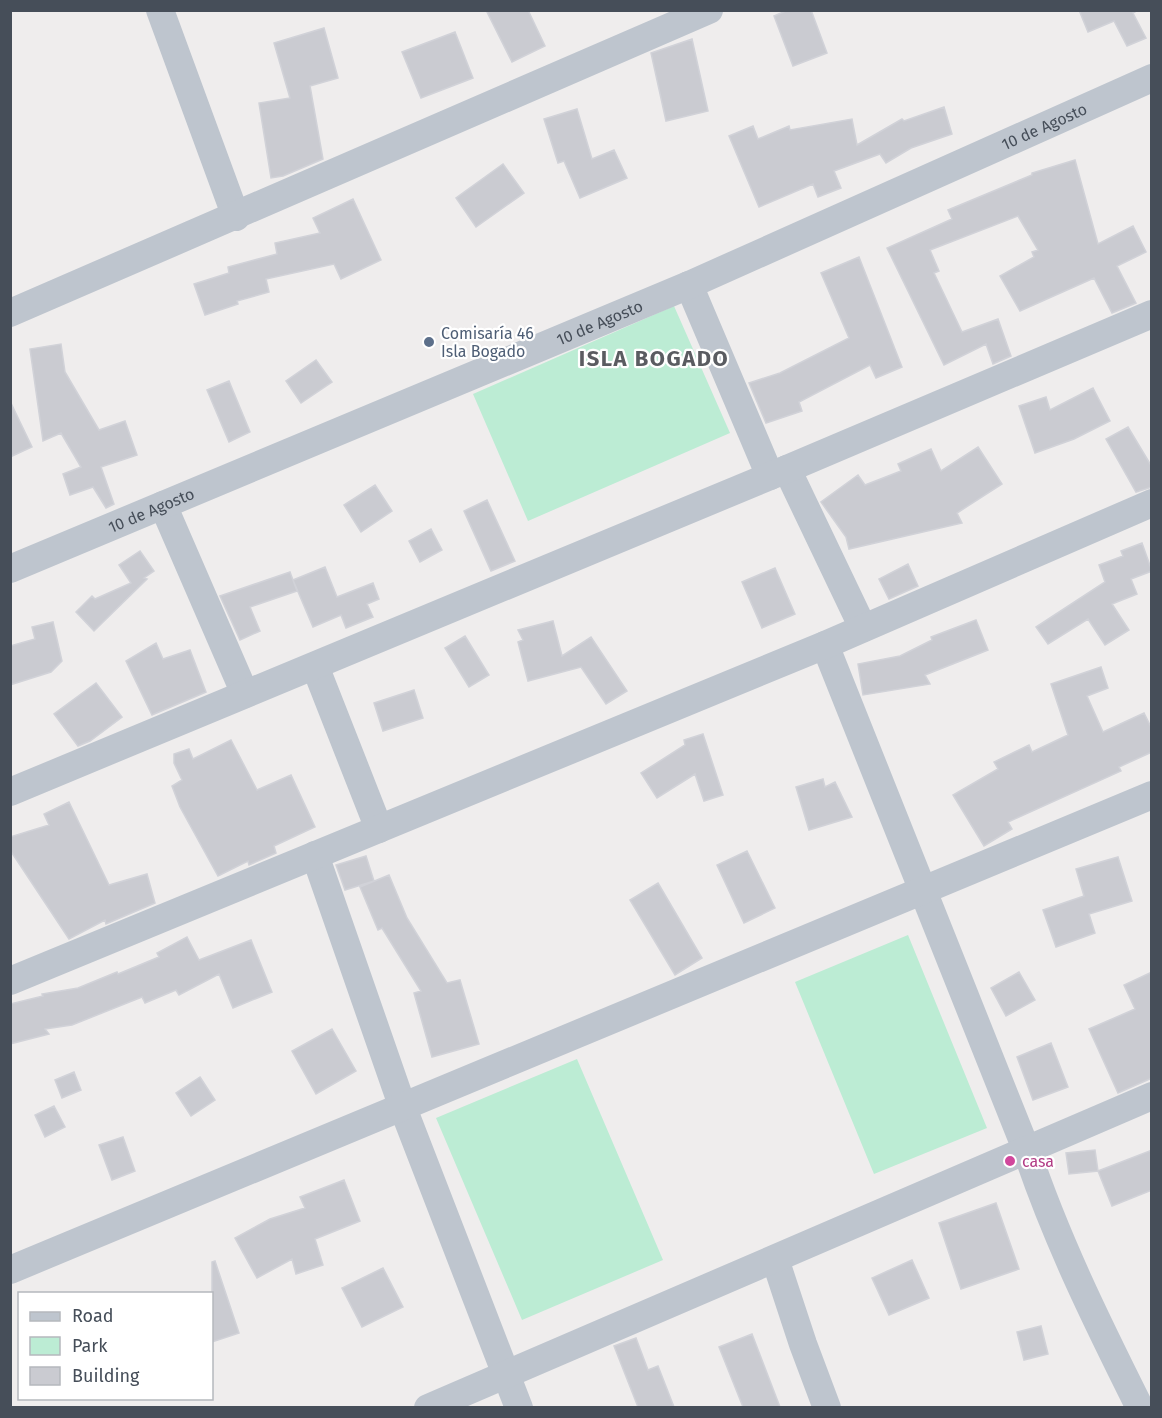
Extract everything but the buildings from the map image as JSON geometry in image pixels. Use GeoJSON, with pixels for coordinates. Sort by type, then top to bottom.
{"type":"FeatureCollection","features":[{"type":"Feature","properties":{"kind":"street"},"geometry":{"type":"LineString","coordinates":[[160,10],[236,217]]}},
{"type":"Feature","properties":{"kind":"street"},"geometry":{"type":"LineString","coordinates":[[10,313],[236,217],[709,10]]}},
{"type":"Feature","properties":{"kind":"street","name":"10 de Agosto"},"geometry":{"type":"LineString","coordinates":[[10,569],[689,285],[1152,78]]}},
{"type":"Feature","properties":{"kind":"street"},"geometry":{"type":"LineString","coordinates":[[689,285],[778,473],[863,628]]}},
{"type":"Feature","properties":{"kind":"street"},"geometry":{"type":"LineString","coordinates":[[10,792],[778,473],[1152,314]]}},
{"type":"Feature","properties":{"kind":"street"},"geometry":{"type":"LineString","coordinates":[[10,981],[825,645],[1152,503]]}},
{"type":"Feature","properties":{"kind":"street"},"geometry":{"type":"LineString","coordinates":[[163,505],[245,694]]}},
{"type":"Feature","properties":{"kind":"street"},"geometry":{"type":"LineString","coordinates":[[825,645],[924,890],[1068,1262],[1140,1407]]}},
{"type":"Feature","properties":{"kind":"street"},"geometry":{"type":"LineString","coordinates":[[315,666],[379,829]]}},
{"type":"Feature","properties":{"kind":"street"},"geometry":{"type":"LineString","coordinates":[[10,1270],[1152,795]]}},
{"type":"Feature","properties":{"kind":"street"},"geometry":{"type":"LineString","coordinates":[[315,855],[403,1108],[519,1407]]}},
{"type":"Feature","properties":{"kind":"street"},"geometry":{"type":"LineString","coordinates":[[428,1407],[506,1376],[1152,1096]]}},
{"type":"Feature","properties":{"kind":"street"},"geometry":{"type":"LineString","coordinates":[[775,1260],[827,1407]]}},
{"type":"Feature","properties":{"kind":"green space"},"geometry":{"type":"Polygon","coordinates":[[[674,306],[730,433],[528,521],[473,394],[674,306]]]}},
{"type":"Feature","properties":{"kind":"green space"},"geometry":{"type":"Polygon","coordinates":[[[908,935],[987,1128],[874,1174],[795,982],[908,935]]]}},
{"type":"Feature","properties":{"kind":"green space"},"geometry":{"type":"Polygon","coordinates":[[[577,1059],[663,1260],[522,1320],[436,1118],[577,1059]]]}},
{"type":"Feature","properties":{"kind":"place","name":"Comisaría 46 Isla Bogado"},"geometry":{"type":"Point","coordinates":[429,342]}},
{"type":"Feature","properties":{"kind":"place","name":"casa"},"geometry":{"type":"Point","coordinates":[1010,1161]}},
{"type":"Feature","properties":{"kind":"district","name":"ISLA BOGADO"},"geometry":{"type":"Point","coordinates":[654,358]}}]}
